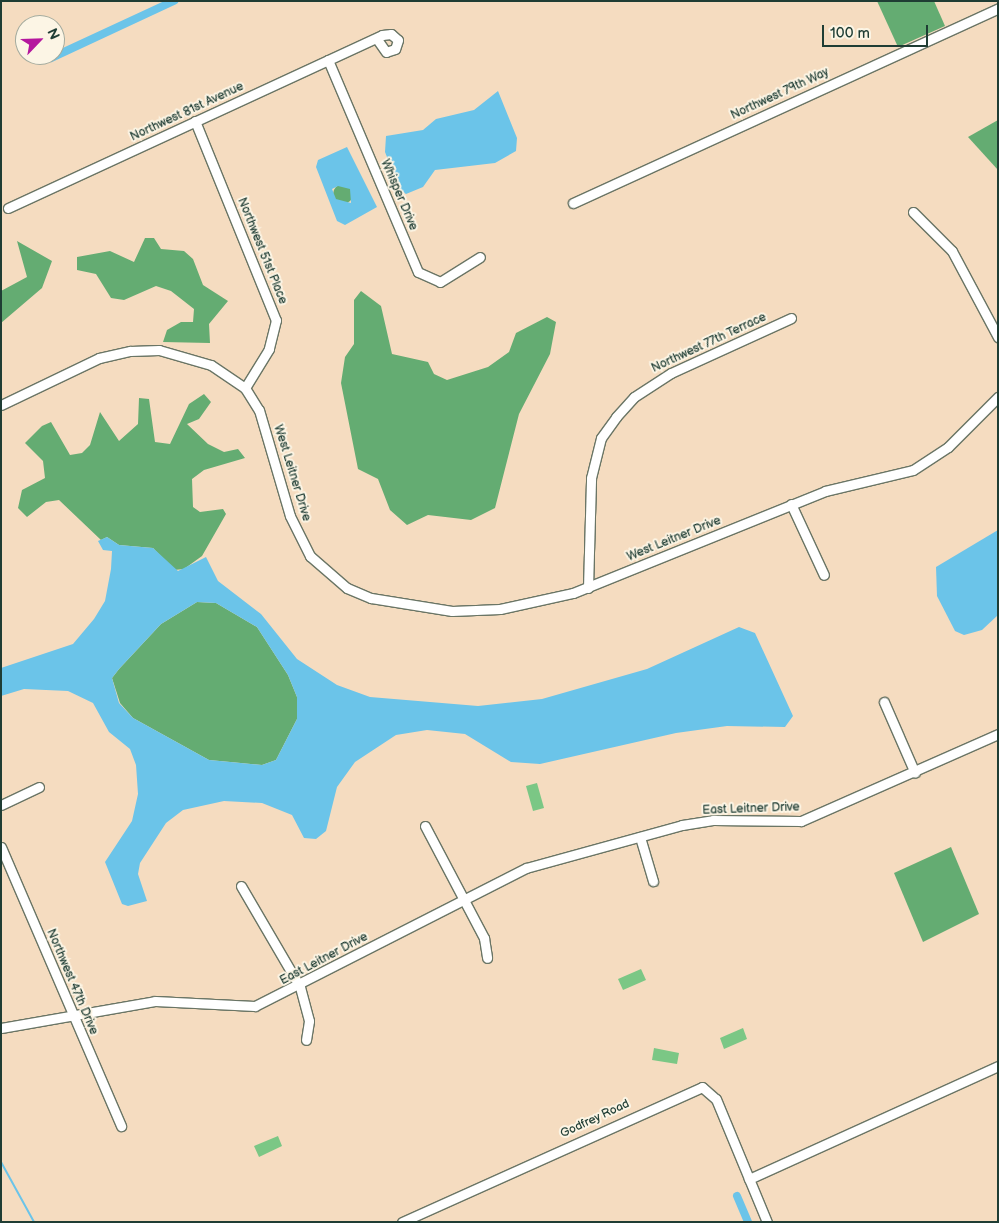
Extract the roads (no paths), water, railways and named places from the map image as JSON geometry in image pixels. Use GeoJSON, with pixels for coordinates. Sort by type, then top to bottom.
{"type":"FeatureCollection","features":[{"type":"Feature","properties":{"kind":"street","name":"Northwest 79th Way"},"geometry":{"type":"LineString","coordinates":[[573,203],[998,8]]}},
{"type":"Feature","properties":{"kind":"street","name":"Northwest 81st Avenue"},"geometry":{"type":"LineString","coordinates":[[8,208],[377,39]]}},
{"type":"Feature","properties":{"kind":"street","name":"Whisper Drive"},"geometry":{"type":"LineString","coordinates":[[328,60],[418,272],[440,282],[480,257]]}},
{"type":"Feature","properties":{"kind":"street","name":"Northwest 51st Place"},"geometry":{"type":"LineString","coordinates":[[195,122],[276,320],[267,354],[245,388]]}},
{"type":"Feature","properties":{"kind":"street"},"geometry":{"type":"LineString","coordinates":[[913,212],[952,251],[998,337]]}},
{"type":"Feature","properties":{"kind":"street","name":"Northwest 77th Terrace"},"geometry":{"type":"LineString","coordinates":[[588,588],[591,478],[601,438],[616,417],[634,397],[671,373],[791,318]]}},
{"type":"Feature","properties":{"kind":"street"},"geometry":{"type":"LineString","coordinates":[[1,405],[99,358],[130,351],[187,356],[245,388]]}},
{"type":"Feature","properties":{"kind":"street","name":"West Leitner Drive"},"geometry":{"type":"LineString","coordinates":[[245,388],[268,436],[299,538],[310,556],[347,588],[405,606],[452,611],[500,609],[588,588],[825,491],[913,470],[948,447],[998,397]]}},
{"type":"Feature","properties":{"kind":"street"},"geometry":{"type":"LineString","coordinates":[[791,504],[824,575]]}},
{"type":"Feature","properties":{"kind":"street"},"geometry":{"type":"LineString","coordinates":[[884,702],[915,772]]}},
{"type":"Feature","properties":{"kind":"street","name":"East Leitner Drive"},"geometry":{"type":"LineString","coordinates":[[1,1028],[156,1001],[255,1006],[300,987],[526,868],[640,837],[713,820],[801,821],[998,734]]}},
{"type":"Feature","properties":{"kind":"street"},"geometry":{"type":"LineString","coordinates":[[1,805],[39,787]]}},
{"type":"Feature","properties":{"kind":"street"},"geometry":{"type":"LineString","coordinates":[[425,826],[484,938],[487,958]]}},
{"type":"Feature","properties":{"kind":"street"},"geometry":{"type":"LineString","coordinates":[[640,837],[653,881]]}},
{"type":"Feature","properties":{"kind":"street","name":"Northwest 47th Drive"},"geometry":{"type":"LineString","coordinates":[[1,847],[121,1126]]}},
{"type":"Feature","properties":{"kind":"street"},"geometry":{"type":"LineString","coordinates":[[241,886],[300,987],[309,1021],[306,1040]]}},
{"type":"Feature","properties":{"kind":"street"},"geometry":{"type":"LineString","coordinates":[[749,1179],[998,1066]]}},
{"type":"Feature","properties":{"kind":"street","name":"Godfrey Road"},"geometry":{"type":"LineString","coordinates":[[402,1222],[702,1087],[716,1099],[767,1222]]}},
{"type":"Feature","properties":{"kind":"water"},"geometry":{"type":"Polygon","coordinates":[[[498,91],[517,138],[516,151],[495,163],[435,170],[423,187],[406,194],[400,190],[385,152],[386,136],[423,130],[436,119],[474,110],[498,91]]]}},
{"type":"Feature","properties":{"kind":"water"},"geometry":{"type":"Polygon","coordinates":[[[347,147],[377,207],[345,225],[337,221],[316,167],[318,160],[347,147]],[[338,186],[332,189],[336,199],[351,203],[350,189],[338,186]]]}},
{"type":"Feature","properties":{"kind":"water"},"geometry":{"type":"Polygon","coordinates":[[[998,530],[998,615],[982,630],[964,635],[955,631],[937,596],[936,567],[998,530]]]}},
{"type":"Feature","properties":{"kind":"water"},"geometry":{"type":"Polygon","coordinates":[[[107,537],[119,545],[153,548],[178,571],[206,557],[218,581],[261,614],[297,659],[337,685],[370,697],[478,706],[542,699],[647,669],[739,627],[755,633],[793,716],[785,727],[727,726],[676,733],[540,764],[511,762],[465,734],[427,730],[396,735],[355,762],[337,787],[326,831],[316,839],[304,838],[292,815],[262,803],[224,801],[183,810],[166,823],[140,863],[138,874],[147,901],[128,906],[122,904],[105,862],[132,821],[138,794],[136,765],[130,749],[109,732],[93,703],[68,691],[24,689],[1,696],[1,668],[73,644],[94,619],[105,601],[111,569],[112,551],[103,550],[98,541],[107,537]],[[197,602],[161,624],[112,678],[119,703],[133,718],[209,760],[262,765],[276,760],[297,719],[297,697],[288,675],[257,627],[216,603],[197,602]]]}},
{"type":"Feature","properties":{"kind":"waterway"},"geometry":{"type":"LineString","coordinates":[[65,52],[174,1]]}},
{"type":"Feature","properties":{"kind":"waterway"},"geometry":{"type":"LineString","coordinates":[[1,1162],[34,1222]]}},
{"type":"Feature","properties":{"kind":"waterway"},"geometry":{"type":"LineString","coordinates":[[737,1196],[748,1222]]}}]}
